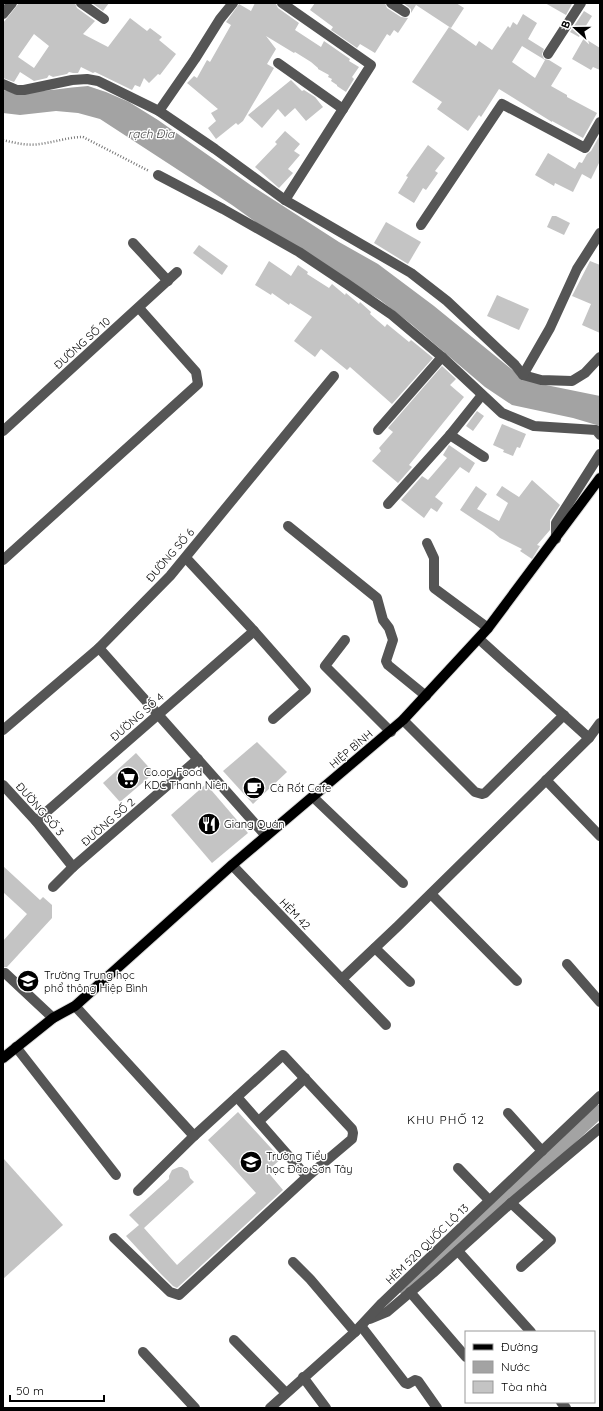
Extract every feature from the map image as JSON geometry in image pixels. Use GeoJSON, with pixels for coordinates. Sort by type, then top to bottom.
{"type":"FeatureCollection","features":[{"type":"Feature","properties":{"kind":"main road","name":"HIỆP BÌNH"},"geometry":{"type":"LineString","coordinates":[[3,1058],[53,1018],[75,1006],[232,865],[391,732],[479,639],[556,539],[600,478]]}},
{"type":"Feature","properties":{"kind":"street"},"geometry":{"type":"LineString","coordinates":[[3,14],[12,3]]}},
{"type":"Feature","properties":{"kind":"street"},"geometry":{"type":"LineString","coordinates":[[81,3],[104,19]]}},
{"type":"Feature","properties":{"kind":"street"},"geometry":{"type":"LineString","coordinates":[[159,111],[195,59],[220,19],[233,3]]}},
{"type":"Feature","properties":{"kind":"street"},"geometry":{"type":"LineString","coordinates":[[282,3],[371,65],[284,200]]}},
{"type":"Feature","properties":{"kind":"street"},"geometry":{"type":"LineString","coordinates":[[391,3],[405,12]]}},
{"type":"Feature","properties":{"kind":"street"},"geometry":{"type":"LineString","coordinates":[[548,54],[581,3]]}},
{"type":"Feature","properties":{"kind":"street"},"geometry":{"type":"LineString","coordinates":[[278,63],[343,109]]}},
{"type":"Feature","properties":{"kind":"street"},"geometry":{"type":"LineString","coordinates":[[3,84],[17,90],[24,90],[72,80],[87,79],[98,81],[159,111],[215,149],[284,200],[411,273],[428,286],[484,336],[524,375],[541,380],[572,381],[584,373],[600,357]]}},
{"type":"Feature","properties":{"kind":"street"},"geometry":{"type":"LineString","coordinates":[[421,225],[502,104],[585,148],[600,122]]}},
{"type":"Feature","properties":{"kind":"street"},"geometry":{"type":"LineString","coordinates":[[158,175],[223,209],[299,252],[392,315],[442,357],[502,413],[534,426],[596,430],[600,434]]}},
{"type":"Feature","properties":{"kind":"street"},"geometry":{"type":"LineString","coordinates":[[524,375],[550,328],[577,269],[600,233]]}},
{"type":"Feature","properties":{"kind":"street"},"geometry":{"type":"LineString","coordinates":[[133,243],[168,281]]}},
{"type":"Feature","properties":{"kind":"street","name":"ĐƯỜNG SỐ 10"},"geometry":{"type":"LineString","coordinates":[[3,432],[177,272]]}},
{"type":"Feature","properties":{"kind":"street"},"geometry":{"type":"LineString","coordinates":[[3,560],[198,384],[196,372],[139,308]]}},
{"type":"Feature","properties":{"kind":"street"},"geometry":{"type":"LineString","coordinates":[[378,430],[442,357]]}},
{"type":"Feature","properties":{"kind":"street","name":"ĐƯỜNG SỐ 6"},"geometry":{"type":"LineString","coordinates":[[3,730],[99,648],[186,558],[334,376]]}},
{"type":"Feature","properties":{"kind":"street"},"geometry":{"type":"LineString","coordinates":[[388,504],[450,435],[482,395]]}},
{"type":"Feature","properties":{"kind":"street"},"geometry":{"type":"LineString","coordinates":[[450,435],[484,457]]}},
{"type":"Feature","properties":{"kind":"street"},"geometry":{"type":"LineString","coordinates":[[556,539],[556,523],[600,454]]}},
{"type":"Feature","properties":{"kind":"street"},"geometry":{"type":"LineString","coordinates":[[288,526],[377,598],[382,620],[389,628],[393,640],[386,661],[388,665],[426,696]]}},
{"type":"Feature","properties":{"kind":"street"},"geometry":{"type":"LineString","coordinates":[[427,543],[434,558],[434,588],[488,628]]}},
{"type":"Feature","properties":{"kind":"street"},"geometry":{"type":"LineString","coordinates":[[186,558],[254,631],[306,690],[274,719]]}},
{"type":"Feature","properties":{"kind":"street","name":"ĐƯỜNG SỐ 4"},"geometry":{"type":"LineString","coordinates":[[36,821],[254,631]]}},
{"type":"Feature","properties":{"kind":"street"},"geometry":{"type":"LineString","coordinates":[[479,639],[589,738]]}},
{"type":"Feature","properties":{"kind":"street"},"geometry":{"type":"LineString","coordinates":[[345,640],[325,666],[391,732]]}},
{"type":"Feature","properties":{"kind":"street"},"geometry":{"type":"LineString","coordinates":[[99,648],[266,836]]}},
{"type":"Feature","properties":{"kind":"street"},"geometry":{"type":"LineString","coordinates":[[403,720],[475,792],[482,794],[485,793],[564,715]]}},
{"type":"Feature","properties":{"kind":"street"},"geometry":{"type":"LineString","coordinates":[[342,979],[431,894],[589,738],[600,723]]}},
{"type":"Feature","properties":{"kind":"street","name":"ĐƯỜNG SỐ 2"},"geometry":{"type":"LineString","coordinates":[[53,887],[198,759]]}},
{"type":"Feature","properties":{"kind":"street"},"geometry":{"type":"LineString","coordinates":[[546,780],[600,836]]}},
{"type":"Feature","properties":{"kind":"street","name":"ĐƯỜNG SỐ 3"},"geometry":{"type":"LineString","coordinates":[[3,785],[36,821],[74,868]]}},
{"type":"Feature","properties":{"kind":"street"},"geometry":{"type":"LineString","coordinates":[[313,797],[403,883]]}},
{"type":"Feature","properties":{"kind":"street","name":"HẺM 42"},"geometry":{"type":"LineString","coordinates":[[232,865],[386,1025]]}},
{"type":"Feature","properties":{"kind":"street"},"geometry":{"type":"LineString","coordinates":[[431,894],[517,981]]}},
{"type":"Feature","properties":{"kind":"street"},"geometry":{"type":"LineString","coordinates":[[375,948],[410,982]]}},
{"type":"Feature","properties":{"kind":"street"},"geometry":{"type":"LineString","coordinates":[[567,964],[600,1002]]}},
{"type":"Feature","properties":{"kind":"street"},"geometry":{"type":"LineString","coordinates":[[5,973],[53,1018]]}},
{"type":"Feature","properties":{"kind":"street"},"geometry":{"type":"LineString","coordinates":[[75,1006],[194,1136]]}},
{"type":"Feature","properties":{"kind":"street"},"geometry":{"type":"LineString","coordinates":[[16,1047],[116,1175]]}},
{"type":"Feature","properties":{"kind":"street"},"geometry":{"type":"LineString","coordinates":[[114,1238],[170,1292],[179,1295],[307,1177],[352,1139],[353,1133],[348,1124],[283,1055],[194,1136],[138,1191]]}},
{"type":"Feature","properties":{"kind":"street"},"geometry":{"type":"LineString","coordinates":[[259,1121],[305,1078]]}},
{"type":"Feature","properties":{"kind":"street","name":"HẺM 520 QUỐC LỘ 13"},"geometry":{"type":"LineString","coordinates":[[270,1408],[361,1326],[382,1303],[489,1200],[600,1096]]}},
{"type":"Feature","properties":{"kind":"street"},"geometry":{"type":"LineString","coordinates":[[237,1097],[307,1177]]}},
{"type":"Feature","properties":{"kind":"street"},"geometry":{"type":"LineString","coordinates":[[508,1114],[542,1151]]}},
{"type":"Feature","properties":{"kind":"street"},"geometry":{"type":"LineString","coordinates":[[361,1326],[387,1312],[511,1203],[600,1128]]}},
{"type":"Feature","properties":{"kind":"street"},"geometry":{"type":"LineString","coordinates":[[458,1168],[489,1200]]}},
{"type":"Feature","properties":{"kind":"street"},"geometry":{"type":"LineString","coordinates":[[511,1203],[552,1240],[521,1267]]}},
{"type":"Feature","properties":{"kind":"street"},"geometry":{"type":"LineString","coordinates":[[458,1251],[530,1331]]}},
{"type":"Feature","properties":{"kind":"street"},"geometry":{"type":"LineString","coordinates":[[293,1262],[361,1326],[405,1383],[408,1384],[415,1380],[418,1381],[437,1408]]}},
{"type":"Feature","properties":{"kind":"street"},"geometry":{"type":"LineString","coordinates":[[410,1292],[465,1356]]}},
{"type":"Feature","properties":{"kind":"street"},"geometry":{"type":"LineString","coordinates":[[234,1340],[286,1393]]}},
{"type":"Feature","properties":{"kind":"street"},"geometry":{"type":"LineString","coordinates":[[142,1352],[195,1408]]}},
{"type":"Feature","properties":{"kind":"street"},"geometry":{"type":"LineString","coordinates":[[303,1377],[326,1408]]}},
{"type":"Feature","properties":{"kind":"path"},"geometry":{"type":"LineString","coordinates":[[3,140],[27,145],[75,137],[83,138],[158,175]]}},
{"type":"Feature","properties":{"kind":"water","name":"rạch Đìa"},"geometry":{"type":"Polygon","coordinates":[[[88,86],[129,102],[158,120],[252,186],[339,242],[378,264],[434,306],[515,372],[541,384],[600,396],[600,426],[573,418],[512,405],[485,387],[411,324],[380,300],[275,236],[232,205],[100,119],[78,113],[56,111],[20,115],[3,113],[3,90],[24,92],[88,86]]]}},
{"type":"Feature","properties":{"kind":"building"},"geometry":{"type":"Polygon","coordinates":[[[19,3],[75,3],[77,8],[95,21],[83,34],[108,47],[130,18],[147,31],[150,28],[162,37],[159,40],[176,54],[160,75],[158,74],[149,83],[144,78],[140,87],[135,85],[132,90],[81,67],[78,73],[69,72],[67,74],[53,77],[49,75],[47,78],[34,81],[20,72],[14,82],[3,78],[3,23],[19,3]],[[34,34],[18,57],[34,68],[49,46],[34,34]]]}},
{"type":"Feature","properties":{"kind":"building"},"geometry":{"type":"Polygon","coordinates":[[[92,3],[109,3],[103,11],[92,3]]]}},
{"type":"Feature","properties":{"kind":"building"},"geometry":{"type":"Polygon","coordinates":[[[255,3],[276,4],[278,8],[299,23],[295,30],[321,47],[324,41],[359,67],[352,77],[354,79],[346,92],[331,81],[332,79],[328,77],[329,75],[318,69],[311,62],[266,36],[276,49],[267,64],[274,68],[243,121],[238,125],[236,123],[216,139],[208,128],[216,121],[211,113],[218,109],[187,83],[194,76],[197,78],[207,60],[210,62],[231,25],[226,22],[239,4],[251,11],[255,3]]]}},
{"type":"Feature","properties":{"kind":"building"},"geometry":{"type":"Polygon","coordinates":[[[315,3],[385,3],[387,8],[401,17],[408,18],[398,33],[394,30],[390,36],[387,34],[375,53],[360,44],[357,48],[331,30],[333,27],[310,10],[315,3]]]}},
{"type":"Feature","properties":{"kind":"building"},"geometry":{"type":"Polygon","coordinates":[[[403,3],[456,3],[464,8],[451,28],[416,5],[411,13],[411,9],[403,3]]]}},
{"type":"Feature","properties":{"kind":"building"},"geometry":{"type":"Polygon","coordinates":[[[545,3],[570,3],[572,4],[566,15],[545,3]]]}},
{"type":"Feature","properties":{"kind":"building"},"geometry":{"type":"Polygon","coordinates":[[[584,11],[592,16],[579,37],[570,32],[584,11]]]}},
{"type":"Feature","properties":{"kind":"building"},"geometry":{"type":"Polygon","coordinates":[[[523,14],[537,23],[528,39],[544,49],[542,54],[544,59],[549,60],[562,68],[551,86],[567,95],[567,97],[597,113],[583,138],[552,122],[499,89],[481,117],[479,115],[468,131],[437,109],[442,102],[412,82],[449,27],[476,46],[479,41],[492,50],[508,26],[510,28],[513,22],[517,25],[523,14]],[[522,46],[512,62],[535,78],[545,60],[522,46]]]}},
{"type":"Feature","properties":{"kind":"building"},"geometry":{"type":"Polygon","coordinates":[[[584,38],[600,48],[600,70],[593,67],[591,70],[572,59],[584,38]]]}},
{"type":"Feature","properties":{"kind":"building"},"geometry":{"type":"Polygon","coordinates":[[[291,80],[302,91],[304,90],[315,97],[323,107],[306,121],[295,108],[285,117],[278,109],[262,128],[248,115],[291,80]]]}},
{"type":"Feature","properties":{"kind":"building"},"geometry":{"type":"Polygon","coordinates":[[[285,131],[300,144],[294,151],[300,155],[288,169],[293,173],[279,188],[255,167],[277,144],[275,142],[285,131]]]}},
{"type":"Feature","properties":{"kind":"building"},"geometry":{"type":"Polygon","coordinates":[[[600,135],[600,161],[591,179],[582,174],[573,192],[555,183],[554,186],[535,175],[548,153],[575,169],[579,162],[582,163],[587,154],[591,151],[600,135]]]}},
{"type":"Feature","properties":{"kind":"building"},"geometry":{"type":"Polygon","coordinates":[[[428,145],[445,158],[435,171],[438,173],[426,190],[423,188],[414,203],[398,193],[408,177],[406,176],[428,145]]]}},
{"type":"Feature","properties":{"kind":"building"},"geometry":{"type":"Polygon","coordinates":[[[552,216],[556,216],[570,223],[564,235],[547,227],[552,216]]]}},
{"type":"Feature","properties":{"kind":"building"},"geometry":{"type":"Polygon","coordinates":[[[386,222],[421,242],[408,264],[374,243],[386,222]]]}},
{"type":"Feature","properties":{"kind":"building"},"geometry":{"type":"Polygon","coordinates":[[[199,245],[228,266],[222,275],[193,253],[199,245]]]}},
{"type":"Feature","properties":{"kind":"building"},"geometry":{"type":"Polygon","coordinates":[[[269,261],[291,276],[298,265],[308,272],[307,274],[329,288],[332,284],[359,304],[360,302],[371,312],[370,314],[385,327],[387,324],[409,342],[411,340],[433,358],[392,404],[350,367],[347,370],[321,349],[315,357],[294,341],[312,317],[290,303],[289,305],[272,293],[271,295],[255,285],[269,261]]]}},
{"type":"Feature","properties":{"kind":"building"},"geometry":{"type":"Polygon","coordinates":[[[590,261],[600,265],[600,333],[582,325],[591,304],[572,296],[590,261]]]}},
{"type":"Feature","properties":{"kind":"building"},"geometry":{"type":"Polygon","coordinates":[[[497,295],[529,309],[519,330],[487,316],[497,295]]]}},
{"type":"Feature","properties":{"kind":"building"},"geometry":{"type":"Polygon","coordinates":[[[442,366],[456,379],[450,385],[464,397],[409,465],[412,467],[398,483],[372,461],[381,451],[379,448],[393,432],[388,428],[442,366]]]}},
{"type":"Feature","properties":{"kind":"building"},"geometry":{"type":"Polygon","coordinates":[[[477,411],[484,416],[473,431],[466,426],[477,411]]]}},
{"type":"Feature","properties":{"kind":"building"},"geometry":{"type":"Polygon","coordinates":[[[502,424],[526,434],[520,448],[517,447],[513,456],[503,452],[504,450],[493,445],[502,424]]]}},
{"type":"Feature","properties":{"kind":"building"},"geometry":{"type":"Polygon","coordinates":[[[449,445],[475,463],[469,473],[460,467],[435,497],[443,503],[437,512],[431,508],[424,518],[401,500],[422,476],[428,480],[447,458],[443,455],[449,445]]]}},
{"type":"Feature","properties":{"kind":"building"},"geometry":{"type":"Polygon","coordinates":[[[532,480],[560,505],[550,520],[550,530],[537,545],[540,546],[532,559],[520,551],[522,549],[500,538],[460,510],[476,486],[487,494],[477,509],[499,521],[508,503],[496,495],[502,486],[519,497],[532,480]]]}},
{"type":"Feature","properties":{"kind":"building","name":"Cà Rốt Cafe"},"geometry":{"type":"Polygon","coordinates":[[[257,742],[287,772],[253,804],[223,771],[257,742]]]}},
{"type":"Feature","properties":{"kind":"building","name":"Co.op Food KDC Thanh Niên"},"geometry":{"type":"Polygon","coordinates":[[[136,753],[154,773],[120,802],[103,783],[136,753]]]}},
{"type":"Feature","properties":{"kind":"building","name":"Giang Quán"},"geometry":{"type":"Polygon","coordinates":[[[206,784],[248,833],[212,863],[171,815],[206,784]]]}},
{"type":"Feature","properties":{"kind":"building"},"geometry":{"type":"Polygon","coordinates":[[[3,866],[40,900],[43,897],[52,905],[52,918],[7,967],[3,967],[3,941],[27,914],[3,892],[3,866]]]}},
{"type":"Feature","properties":{"kind":"building"},"geometry":{"type":"Polygon","coordinates":[[[238,1112],[281,1159],[267,1171],[283,1190],[177,1288],[159,1272],[126,1236],[139,1225],[129,1215],[169,1179],[172,1170],[182,1167],[188,1171],[190,1178],[194,1182],[144,1228],[177,1265],[256,1193],[208,1140],[238,1112]]]}},
{"type":"Feature","properties":{"kind":"building"},"geometry":{"type":"Polygon","coordinates":[[[3,1158],[63,1225],[3,1279],[3,1158]]]}},
{"type":"Feature","properties":{"kind":"waterway"},"geometry":{"type":"LineString","coordinates":[[406,1290],[600,1111]]}},
{"type":"Feature","properties":{"kind":"place","name":"Co.op Food KDC Thanh Niên"},"geometry":{"type":"Point","coordinates":[128,778]}},
{"type":"Feature","properties":{"kind":"place","name":"Cà Rốt Cafe"},"geometry":{"type":"Point","coordinates":[254,788]}},
{"type":"Feature","properties":{"kind":"place","name":"Giang Quán"},"geometry":{"type":"Point","coordinates":[209,824]}},
{"type":"Feature","properties":{"kind":"place","name":"Trường Trung học phổ thông Hiệp Bình"},"geometry":{"type":"Point","coordinates":[28,981]}},
{"type":"Feature","properties":{"kind":"place","name":"Trường Tiểu học Đào Sơn Tây"},"geometry":{"type":"Point","coordinates":[251,1162]}},
{"type":"Feature","properties":{"kind":"district","name":"KHU PHỐ 12"},"geometry":{"type":"Point","coordinates":[446,1120]}}]}
